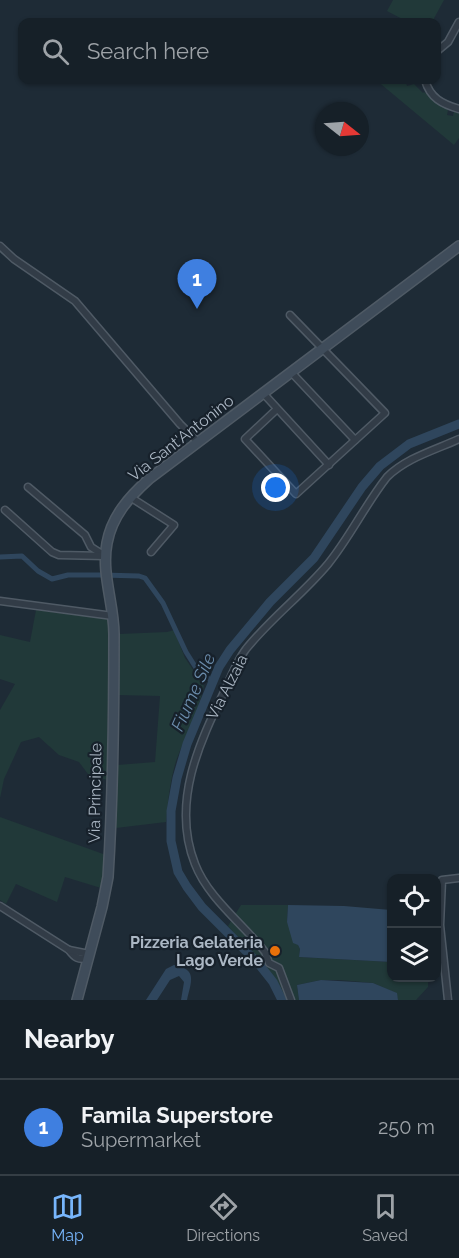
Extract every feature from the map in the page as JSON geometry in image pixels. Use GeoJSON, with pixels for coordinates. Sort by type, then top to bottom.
{"type":"FeatureCollection","features":[{"type":"Feature","properties":{"kind":"main road","name":"Via Sant'Antonino"},"geometry":{"type":"LineString","coordinates":[[108,583],[105,556],[107,543],[113,522],[130,497],[149,479],[458,249]]}},
{"type":"Feature","properties":{"kind":"main road","name":"Via Principale"},"geometry":{"type":"LineString","coordinates":[[77,1000],[106,891],[108,867],[113,616],[108,583]]}},
{"type":"Feature","properties":{"kind":"street"},"geometry":{"type":"LineString","coordinates":[[441,48],[449,41],[459,22]]}},
{"type":"Feature","properties":{"kind":"street"},"geometry":{"type":"LineString","coordinates":[[426,84],[437,100],[459,109]]}},
{"type":"Feature","properties":{"kind":"street"},"geometry":{"type":"LineString","coordinates":[[0,246],[14,259],[75,301],[198,442]]}},
{"type":"Feature","properties":{"kind":"street"},"geometry":{"type":"LineString","coordinates":[[277,409],[245,439],[296,494],[385,413],[290,315]]}},
{"type":"Feature","properties":{"kind":"street"},"geometry":{"type":"LineString","coordinates":[[291,372],[355,440]]}},
{"type":"Feature","properties":{"kind":"street"},"geometry":{"type":"LineString","coordinates":[[263,393],[328,465]]}},
{"type":"Feature","properties":{"kind":"street","name":"Via Alzaia"},"geometry":{"type":"LineString","coordinates":[[291,1000],[279,968],[269,963],[266,952],[214,894],[199,875],[194,862],[188,838],[186,804],[196,752],[216,705],[244,652],[263,629],[328,564],[387,477],[411,460],[459,440]]}},
{"type":"Feature","properties":{"kind":"street"},"geometry":{"type":"LineString","coordinates":[[27,487],[85,535],[91,547],[105,556]]}},
{"type":"Feature","properties":{"kind":"street"},"geometry":{"type":"LineString","coordinates":[[130,497],[174,525],[151,552]]}},
{"type":"Feature","properties":{"kind":"street"},"geometry":{"type":"LineString","coordinates":[[5,510],[52,552],[59,555],[105,556]]}},
{"type":"Feature","properties":{"kind":"street"},"geometry":{"type":"LineString","coordinates":[[0,601],[113,616]]}},
{"type":"Feature","properties":{"kind":"street"},"geometry":{"type":"LineString","coordinates":[[448,1000],[441,941],[442,880],[459,878]]}},
{"type":"Feature","properties":{"kind":"street"},"geometry":{"type":"LineString","coordinates":[[0,906],[69,950],[89,956]]}},
{"type":"Feature","properties":{"kind":"street"},"geometry":{"type":"LineString","coordinates":[[69,950],[76,958],[83,976]]}},
{"type":"Feature","properties":{"kind":"street"},"geometry":{"type":"LineString","coordinates":[[76,958],[79,960],[89,956]]}},
{"type":"Feature","properties":{"kind":"green space"},"geometry":{"type":"Polygon","coordinates":[[[393,0],[444,0],[434,18],[400,18],[387,11],[393,0]]]}},
{"type":"Feature","properties":{"kind":"green space"},"geometry":{"type":"Polygon","coordinates":[[[381,84],[406,84],[407,86],[414,84],[448,110],[447,115],[453,116],[454,111],[459,112],[459,138],[454,145],[381,84]]]}},
{"type":"Feature","properties":{"kind":"green space"},"geometry":{"type":"Polygon","coordinates":[[[36,610],[109,619],[107,780],[88,774],[79,762],[59,755],[39,737],[21,742],[4,779],[0,798],[0,710],[15,684],[0,679],[0,635],[30,642],[36,610]]]}},
{"type":"Feature","properties":{"kind":"green space"},"geometry":{"type":"Polygon","coordinates":[[[174,630],[185,658],[204,686],[176,761],[166,822],[116,828],[117,765],[155,762],[160,696],[118,695],[119,634],[174,630]]]}},
{"type":"Feature","properties":{"kind":"green space"},"geometry":{"type":"Polygon","coordinates":[[[0,817],[106,855],[105,875],[101,888],[65,877],[57,902],[16,884],[6,904],[0,900],[0,817]]]}},
{"type":"Feature","properties":{"kind":"green space"},"geometry":{"type":"Polygon","coordinates":[[[241,905],[288,905],[287,922],[300,949],[299,957],[387,962],[387,982],[428,982],[428,987],[416,1000],[398,1000],[396,993],[373,983],[321,980],[297,985],[299,1000],[283,1000],[277,984],[228,926],[241,905]]]}},
{"type":"Feature","properties":{"kind":"water"},"geometry":{"type":"Polygon","coordinates":[[[288,905],[387,910],[387,962],[299,957],[300,949],[293,943],[287,922],[288,905]]]}},
{"type":"Feature","properties":{"kind":"water"},"geometry":{"type":"Polygon","coordinates":[[[174,965],[190,973],[191,982],[187,1000],[181,1000],[184,982],[179,976],[170,980],[157,1000],[146,1000],[166,969],[174,965]]]}},
{"type":"Feature","properties":{"kind":"water"},"geometry":{"type":"Polygon","coordinates":[[[321,980],[373,983],[397,993],[398,1000],[299,1000],[297,985],[321,980]]]}},
{"type":"Feature","properties":{"kind":"waterway","name":"Fiume Sile"},"geometry":{"type":"LineString","coordinates":[[282,1000],[273,982],[258,963],[202,907],[178,872],[171,841],[171,811],[177,778],[187,744],[219,667],[230,650],[270,602],[314,558],[362,487],[380,466],[409,444],[459,424]]}},
{"type":"Feature","properties":{"kind":"waterway"},"geometry":{"type":"LineString","coordinates":[[0,557],[22,556],[38,571],[52,579],[68,575],[145,578],[163,603],[186,652],[198,671],[213,682]]}},
{"type":"Feature","properties":{"kind":"place","name":"Famila Superstore"},"geometry":{"type":"Point","coordinates":[197,309]}},
{"type":"Feature","properties":{"kind":"place","name":"Pizzeria Gelateria Lago Verde"},"geometry":{"type":"Point","coordinates":[275,951]}}]}
